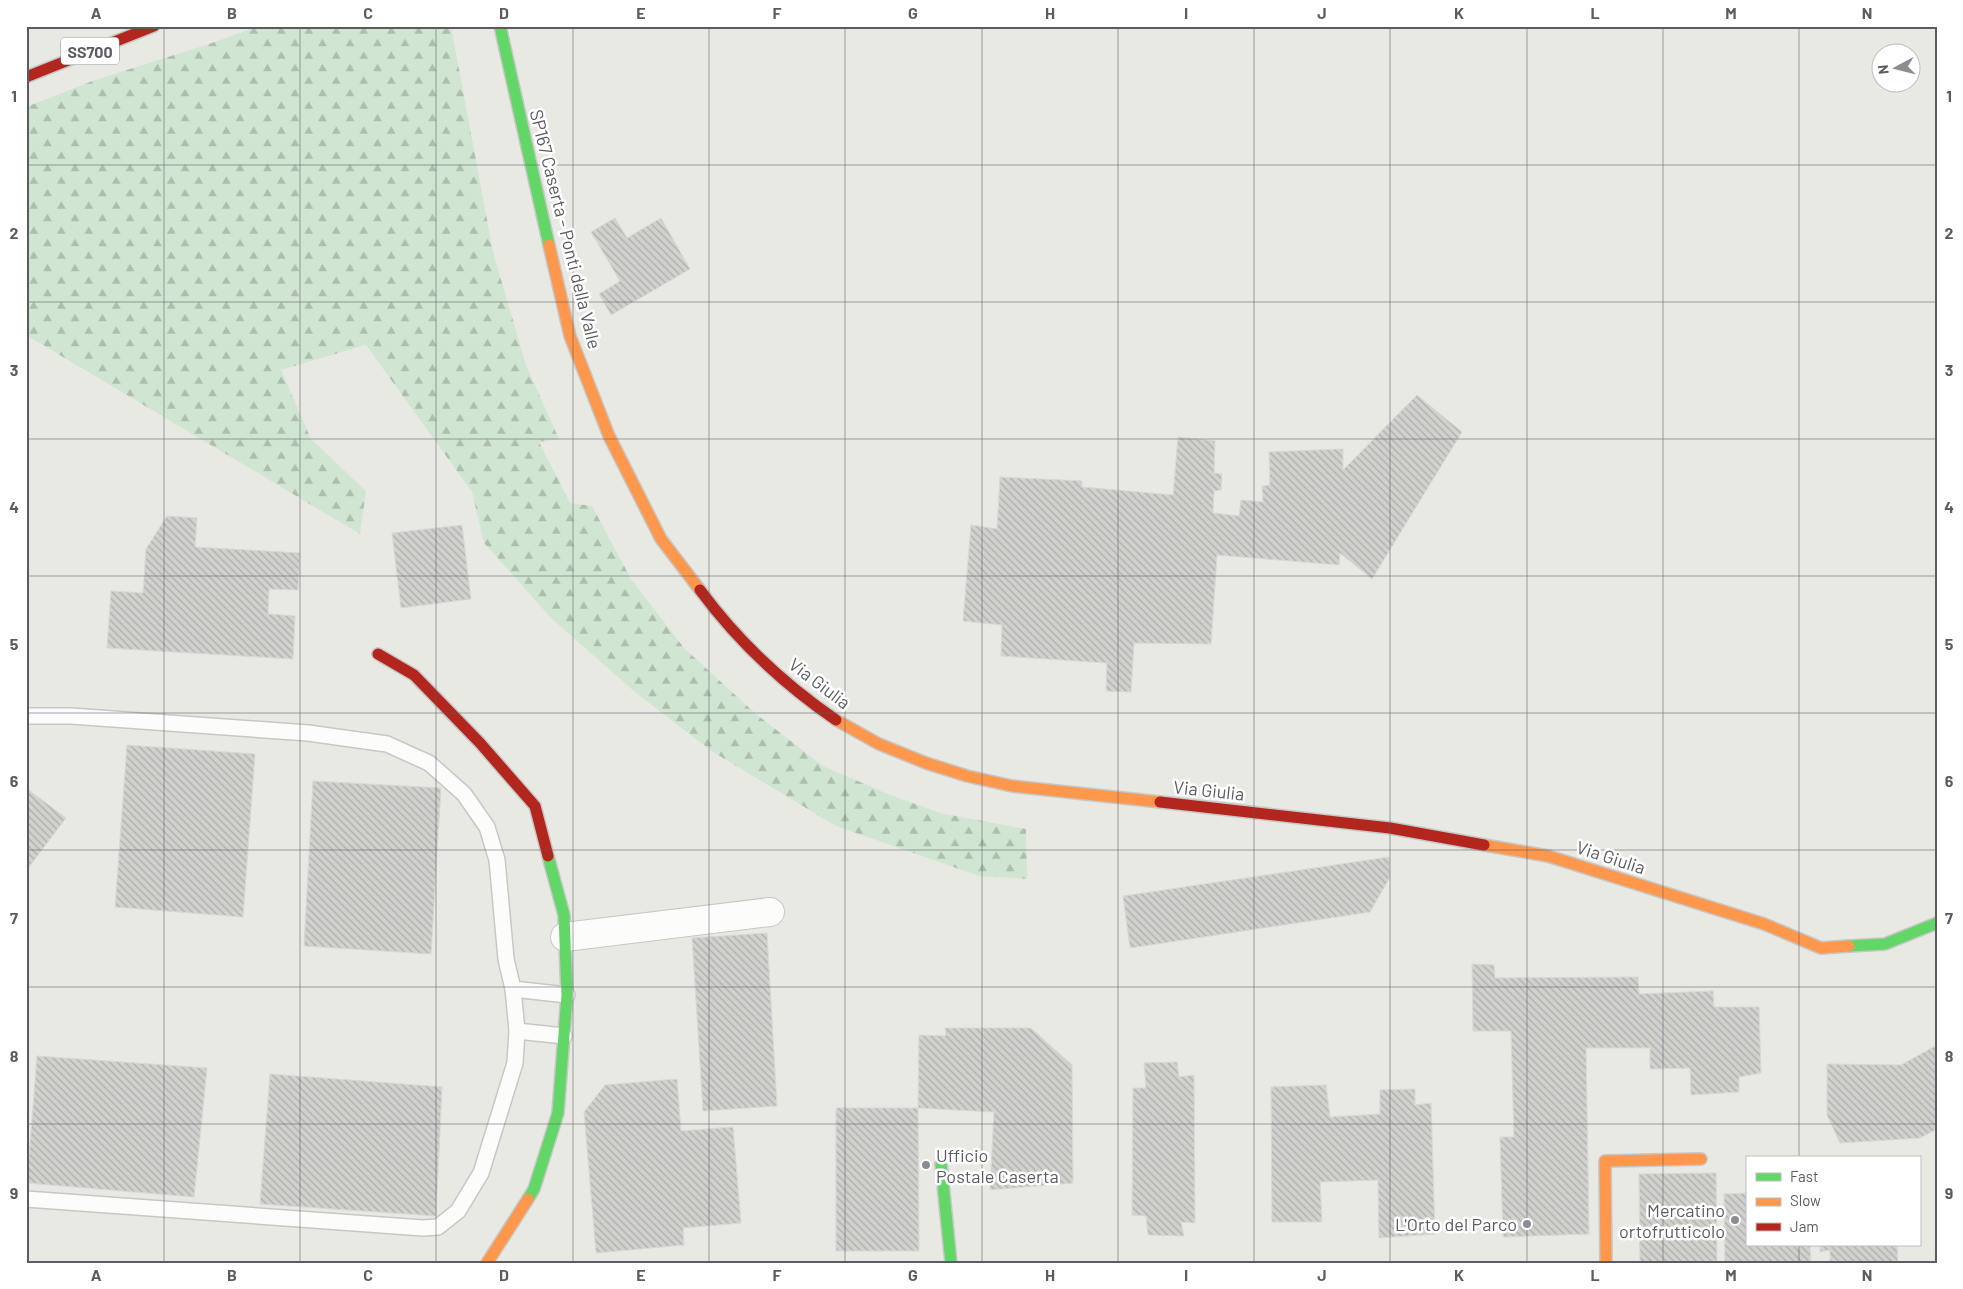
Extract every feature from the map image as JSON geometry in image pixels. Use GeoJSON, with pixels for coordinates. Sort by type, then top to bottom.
{"type":"FeatureCollection","features":[{"type":"Feature","properties":{"kind":"main road","name":"SS700"},"geometry":{"type":"LineString","coordinates":[[26,77],[154,26]]}},
{"type":"Feature","properties":{"kind":"main road","name":"SP167 Caserta - Ponti della Valle"},"geometry":{"type":"LineString","coordinates":[[500,26],[570,336],[609,436]]}},
{"type":"Feature","properties":{"kind":"main road","name":"Via Giulia"},"geometry":{"type":"LineString","coordinates":[[609,436],[661,539],[715,611],[776,672],[835,718],[879,744],[926,763],[967,776],[1012,786],[1390,828],[1548,856],[1764,924],[1821,948],[1885,944],[1937,923]]}},
{"type":"Feature","properties":{"kind":"main road"},"geometry":{"type":"LineString","coordinates":[[378,654],[414,675],[480,743],[535,806],[564,915],[568,995],[558,1114],[534,1189],[487,1263]]}},
{"type":"Feature","properties":{"kind":"main road"},"geometry":{"type":"LineString","coordinates":[[1606,1263],[1605,1161],[1701,1159]]}},
{"type":"Feature","properties":{"kind":"main road"},"geometry":{"type":"LineString","coordinates":[[941,1164],[951,1263]]}},
{"type":"Feature","properties":{"kind":"street"},"geometry":{"type":"LineString","coordinates":[[565,937],[770,912]]}},
{"type":"Feature","properties":{"kind":"lane"},"geometry":{"type":"LineString","coordinates":[[26,716],[71,716],[308,734],[387,744],[428,763],[464,794],[487,827],[497,860],[506,959],[513,989],[517,1031],[515,1063],[480,1173],[458,1211],[438,1227],[423,1228],[26,1199]]}},
{"type":"Feature","properties":{"kind":"lane"},"geometry":{"type":"LineString","coordinates":[[513,989],[568,995]]}},
{"type":"Feature","properties":{"kind":"lane"},"geometry":{"type":"LineString","coordinates":[[517,1031],[564,1036]]}},
{"type":"Feature","properties":{"kind":"green space"},"geometry":{"type":"Polygon","coordinates":[[[259,26],[451,26],[493,252],[526,365],[559,439],[539,442],[570,503],[592,506],[631,579],[684,648],[756,714],[823,766],[888,794],[940,813],[1026,829],[1027,879],[979,876],[836,826],[713,752],[636,693],[552,619],[484,543],[472,492],[366,345],[281,370],[311,439],[366,491],[360,534],[26,335],[26,107],[95,80],[259,26]]]}},
{"type":"Feature","properties":{"kind":"building"},"geometry":{"type":"Polygon","coordinates":[[[615,218],[627,238],[661,218],[690,269],[611,315],[599,294],[620,281],[591,232],[615,218]]]}},
{"type":"Feature","properties":{"kind":"building"},"geometry":{"type":"Polygon","coordinates":[[[1417,395],[1462,432],[1372,579],[1340,553],[1339,565],[1217,555],[1211,644],[1134,643],[1131,692],[1106,691],[1107,663],[1001,656],[1002,625],[963,621],[971,525],[997,529],[1000,477],[1082,481],[1082,487],[1173,495],[1178,437],[1215,441],[1214,473],[1222,474],[1221,490],[1214,491],[1213,513],[1239,516],[1241,500],[1263,502],[1262,486],[1270,485],[1269,452],[1343,449],[1343,470],[1417,395]]]}},
{"type":"Feature","properties":{"kind":"building"},"geometry":{"type":"Polygon","coordinates":[[[167,516],[197,518],[195,547],[300,553],[298,590],[269,589],[268,614],[295,616],[293,659],[107,648],[111,591],[143,593],[146,549],[167,516]]]}},
{"type":"Feature","properties":{"kind":"building"},"geometry":{"type":"Polygon","coordinates":[[[462,525],[471,599],[401,608],[392,533],[462,525]]]}},
{"type":"Feature","properties":{"kind":"building"},"geometry":{"type":"Polygon","coordinates":[[[127,745],[255,754],[243,917],[115,907],[127,745]]]}},
{"type":"Feature","properties":{"kind":"building"},"geometry":{"type":"Polygon","coordinates":[[[313,781],[441,788],[431,954],[304,946],[313,781]]]}},
{"type":"Feature","properties":{"kind":"building"},"geometry":{"type":"Polygon","coordinates":[[[26,788],[66,818],[26,871],[26,788]]]}},
{"type":"Feature","properties":{"kind":"building"},"geometry":{"type":"Polygon","coordinates":[[[1389,857],[1390,877],[1370,912],[1130,948],[1123,896],[1389,857]]]}},
{"type":"Feature","properties":{"kind":"building"},"geometry":{"type":"Polygon","coordinates":[[[767,933],[777,1106],[703,1111],[692,938],[767,933]]]}},
{"type":"Feature","properties":{"kind":"building"},"geometry":{"type":"Polygon","coordinates":[[[1472,964],[1494,965],[1495,978],[1638,977],[1639,994],[1713,991],[1714,1007],[1759,1007],[1761,1073],[1739,1077],[1739,1092],[1691,1095],[1690,1068],[1650,1069],[1650,1048],[1586,1048],[1589,1234],[1503,1237],[1500,1137],[1514,1137],[1511,1031],[1473,1031],[1472,964]]]}},
{"type":"Feature","properties":{"kind":"building"},"geometry":{"type":"Polygon","coordinates":[[[945,1028],[1031,1028],[1072,1065],[1073,1183],[990,1190],[994,1112],[918,1108],[919,1035],[946,1036],[945,1028]]]}},
{"type":"Feature","properties":{"kind":"building"},"geometry":{"type":"Polygon","coordinates":[[[1937,1045],[1937,1129],[1920,1138],[1840,1143],[1827,1115],[1827,1064],[1901,1065],[1937,1045]]]}},
{"type":"Feature","properties":{"kind":"building"},"geometry":{"type":"Polygon","coordinates":[[[37,1056],[207,1068],[194,1197],[27,1183],[37,1056]]]}},
{"type":"Feature","properties":{"kind":"building"},"geometry":{"type":"Polygon","coordinates":[[[1177,1062],[1179,1077],[1194,1075],[1195,1223],[1181,1222],[1184,1236],[1148,1235],[1146,1216],[1132,1215],[1133,1088],[1146,1088],[1144,1063],[1177,1062]]]}},
{"type":"Feature","properties":{"kind":"building"},"geometry":{"type":"Polygon","coordinates":[[[270,1074],[442,1087],[436,1216],[260,1204],[270,1074]]]}},
{"type":"Feature","properties":{"kind":"building"},"geometry":{"type":"Polygon","coordinates":[[[677,1079],[681,1131],[733,1127],[741,1223],[683,1228],[684,1245],[596,1253],[584,1112],[605,1085],[677,1079]]]}},
{"type":"Feature","properties":{"kind":"building"},"geometry":{"type":"Polygon","coordinates":[[[1326,1085],[1330,1117],[1380,1114],[1380,1090],[1415,1089],[1415,1105],[1431,1103],[1435,1234],[1379,1238],[1378,1180],[1320,1182],[1322,1222],[1272,1222],[1271,1087],[1326,1085]]]}},
{"type":"Feature","properties":{"kind":"building"},"geometry":{"type":"Polygon","coordinates":[[[836,1108],[918,1108],[919,1251],[836,1251],[836,1108]]]}},
{"type":"Feature","properties":{"kind":"building"},"geometry":{"type":"Polygon","coordinates":[[[1716,1173],[1717,1263],[1640,1263],[1639,1174],[1716,1173]]]}},
{"type":"Feature","properties":{"kind":"building"},"geometry":{"type":"Polygon","coordinates":[[[1937,1179],[1937,1263],[1935,1263],[1937,1179]]]}},
{"type":"Feature","properties":{"kind":"building","name":"Mercatino ortofrutticolo"},"geometry":{"type":"Polygon","coordinates":[[[1746,1193],[1746,1246],[1810,1246],[1811,1263],[1725,1263],[1724,1194],[1746,1193]]]}},
{"type":"Feature","properties":{"kind":"building"},"geometry":{"type":"Polygon","coordinates":[[[1820,1246],[1897,1246],[1898,1263],[1830,1263],[1830,1250],[1820,1252],[1820,1246]]]}},
{"type":"Feature","properties":{"kind":"traffic: fast"},"geometry":{"type":"LineString","coordinates":[[500,26],[549,245]]}},
{"type":"Feature","properties":{"kind":"traffic: fast"},"geometry":{"type":"LineString","coordinates":[[528,1199],[534,1189],[558,1113],[567,995],[564,915],[548,856]]}},
{"type":"Feature","properties":{"kind":"traffic: fast"},"geometry":{"type":"LineString","coordinates":[[1849,946],[1885,944],[1937,923]]}},
{"type":"Feature","properties":{"kind":"traffic: fast"},"geometry":{"type":"LineString","coordinates":[[941,1164],[951,1263]]}},
{"type":"Feature","properties":{"kind":"traffic: slow"},"geometry":{"type":"LineString","coordinates":[[549,245],[570,336],[609,436],[661,539],[700,590]]}},
{"type":"Feature","properties":{"kind":"traffic: slow"},"geometry":{"type":"LineString","coordinates":[[836,720],[879,744],[926,763],[967,776],[1012,786],[1160,802]]}},
{"type":"Feature","properties":{"kind":"traffic: slow"},"geometry":{"type":"LineString","coordinates":[[1484,845],[1548,856],[1764,924],[1821,948],[1849,946]]}},
{"type":"Feature","properties":{"kind":"traffic: slow"},"geometry":{"type":"LineString","coordinates":[[1606,1263],[1605,1161],[1701,1159]]}},
{"type":"Feature","properties":{"kind":"traffic: slow"},"geometry":{"type":"LineString","coordinates":[[487,1263],[528,1199]]}},
{"type":"Feature","properties":{"kind":"traffic: jam"},"geometry":{"type":"LineString","coordinates":[[26,77],[154,26]]}},
{"type":"Feature","properties":{"kind":"traffic: jam"},"geometry":{"type":"LineString","coordinates":[[700,590],[714,609],[763,661],[798,692],[836,720]]}},
{"type":"Feature","properties":{"kind":"traffic: jam"},"geometry":{"type":"LineString","coordinates":[[378,654],[414,675],[480,743],[535,806],[548,856]]}},
{"type":"Feature","properties":{"kind":"traffic: jam"},"geometry":{"type":"LineString","coordinates":[[1160,802],[1390,828],[1484,845]]}},
{"type":"Feature","properties":{"kind":"place","name":"Ufficio Postale Caserta"},"geometry":{"type":"Point","coordinates":[926,1165]}},
{"type":"Feature","properties":{"kind":"place","name":"Mercatino ortofrutticolo"},"geometry":{"type":"Point","coordinates":[1735,1220]}},
{"type":"Feature","properties":{"kind":"place","name":"L'Orto del Parco"},"geometry":{"type":"Point","coordinates":[1527,1224]}}]}
